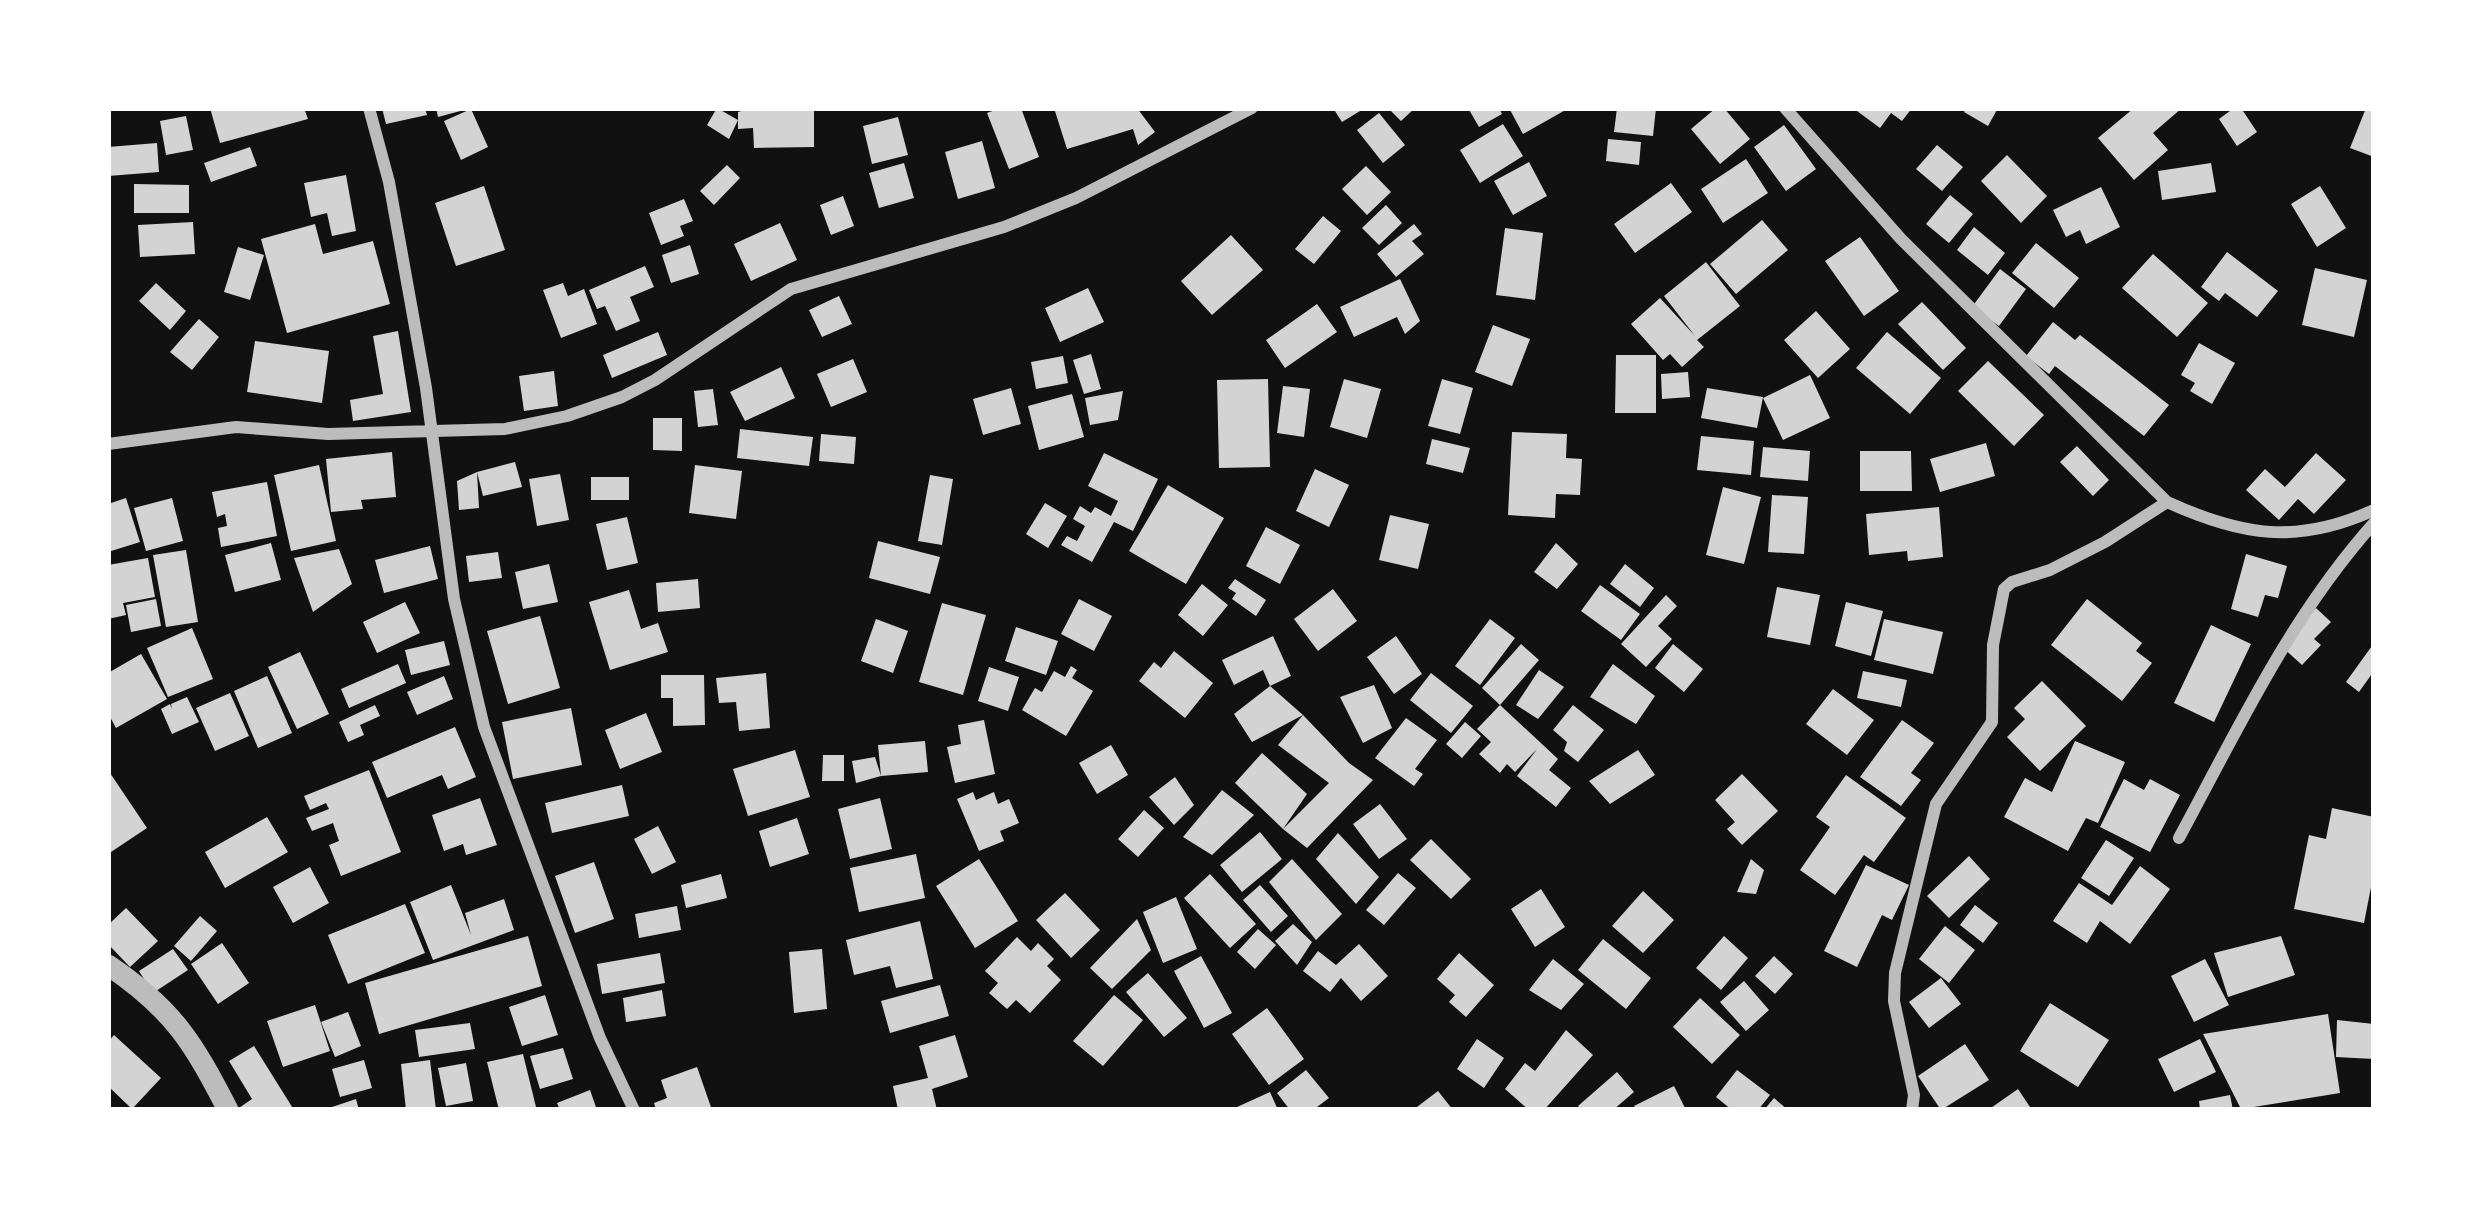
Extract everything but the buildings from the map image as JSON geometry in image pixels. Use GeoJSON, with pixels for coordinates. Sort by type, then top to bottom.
{"type":"FeatureCollection","features":[{"type":"Feature","properties":{"kind":"street"},"geometry":{"type":"LineString","coordinates":[[369,108],[389,182],[454,599],[484,728],[600,1038],[634,1110]]}},
{"type":"Feature","properties":{"kind":"street"},"geometry":{"type":"LineString","coordinates":[[108,444],[236,427],[328,434],[505,429],[567,416],[622,398],[791,290],[1004,227],[1076,198],[1252,108]]}},
{"type":"Feature","properties":{"kind":"street"},"geometry":{"type":"LineString","coordinates":[[1784,108],[1901,239],[2167,502],[2216,522],[2276,535],[2324,530],[2374,510]]}},
{"type":"Feature","properties":{"kind":"street"},"geometry":{"type":"LineString","coordinates":[[1912,1110],[1914,1095],[1894,1000],[1897,960],[1936,804],[1992,722],[1993,645],[2000,599],[2012,582],[2050,570],[2105,542],[2167,502]]}},
{"type":"Feature","properties":{"kind":"street"},"geometry":{"type":"LineString","coordinates":[[2179,838],[2281,646],[2318,591],[2374,523]]}},
{"type":"Feature","properties":{"kind":"street"},"geometry":{"type":"LineString","coordinates":[[108,965],[179,1025],[195,1045],[227,1110]]}}]}
